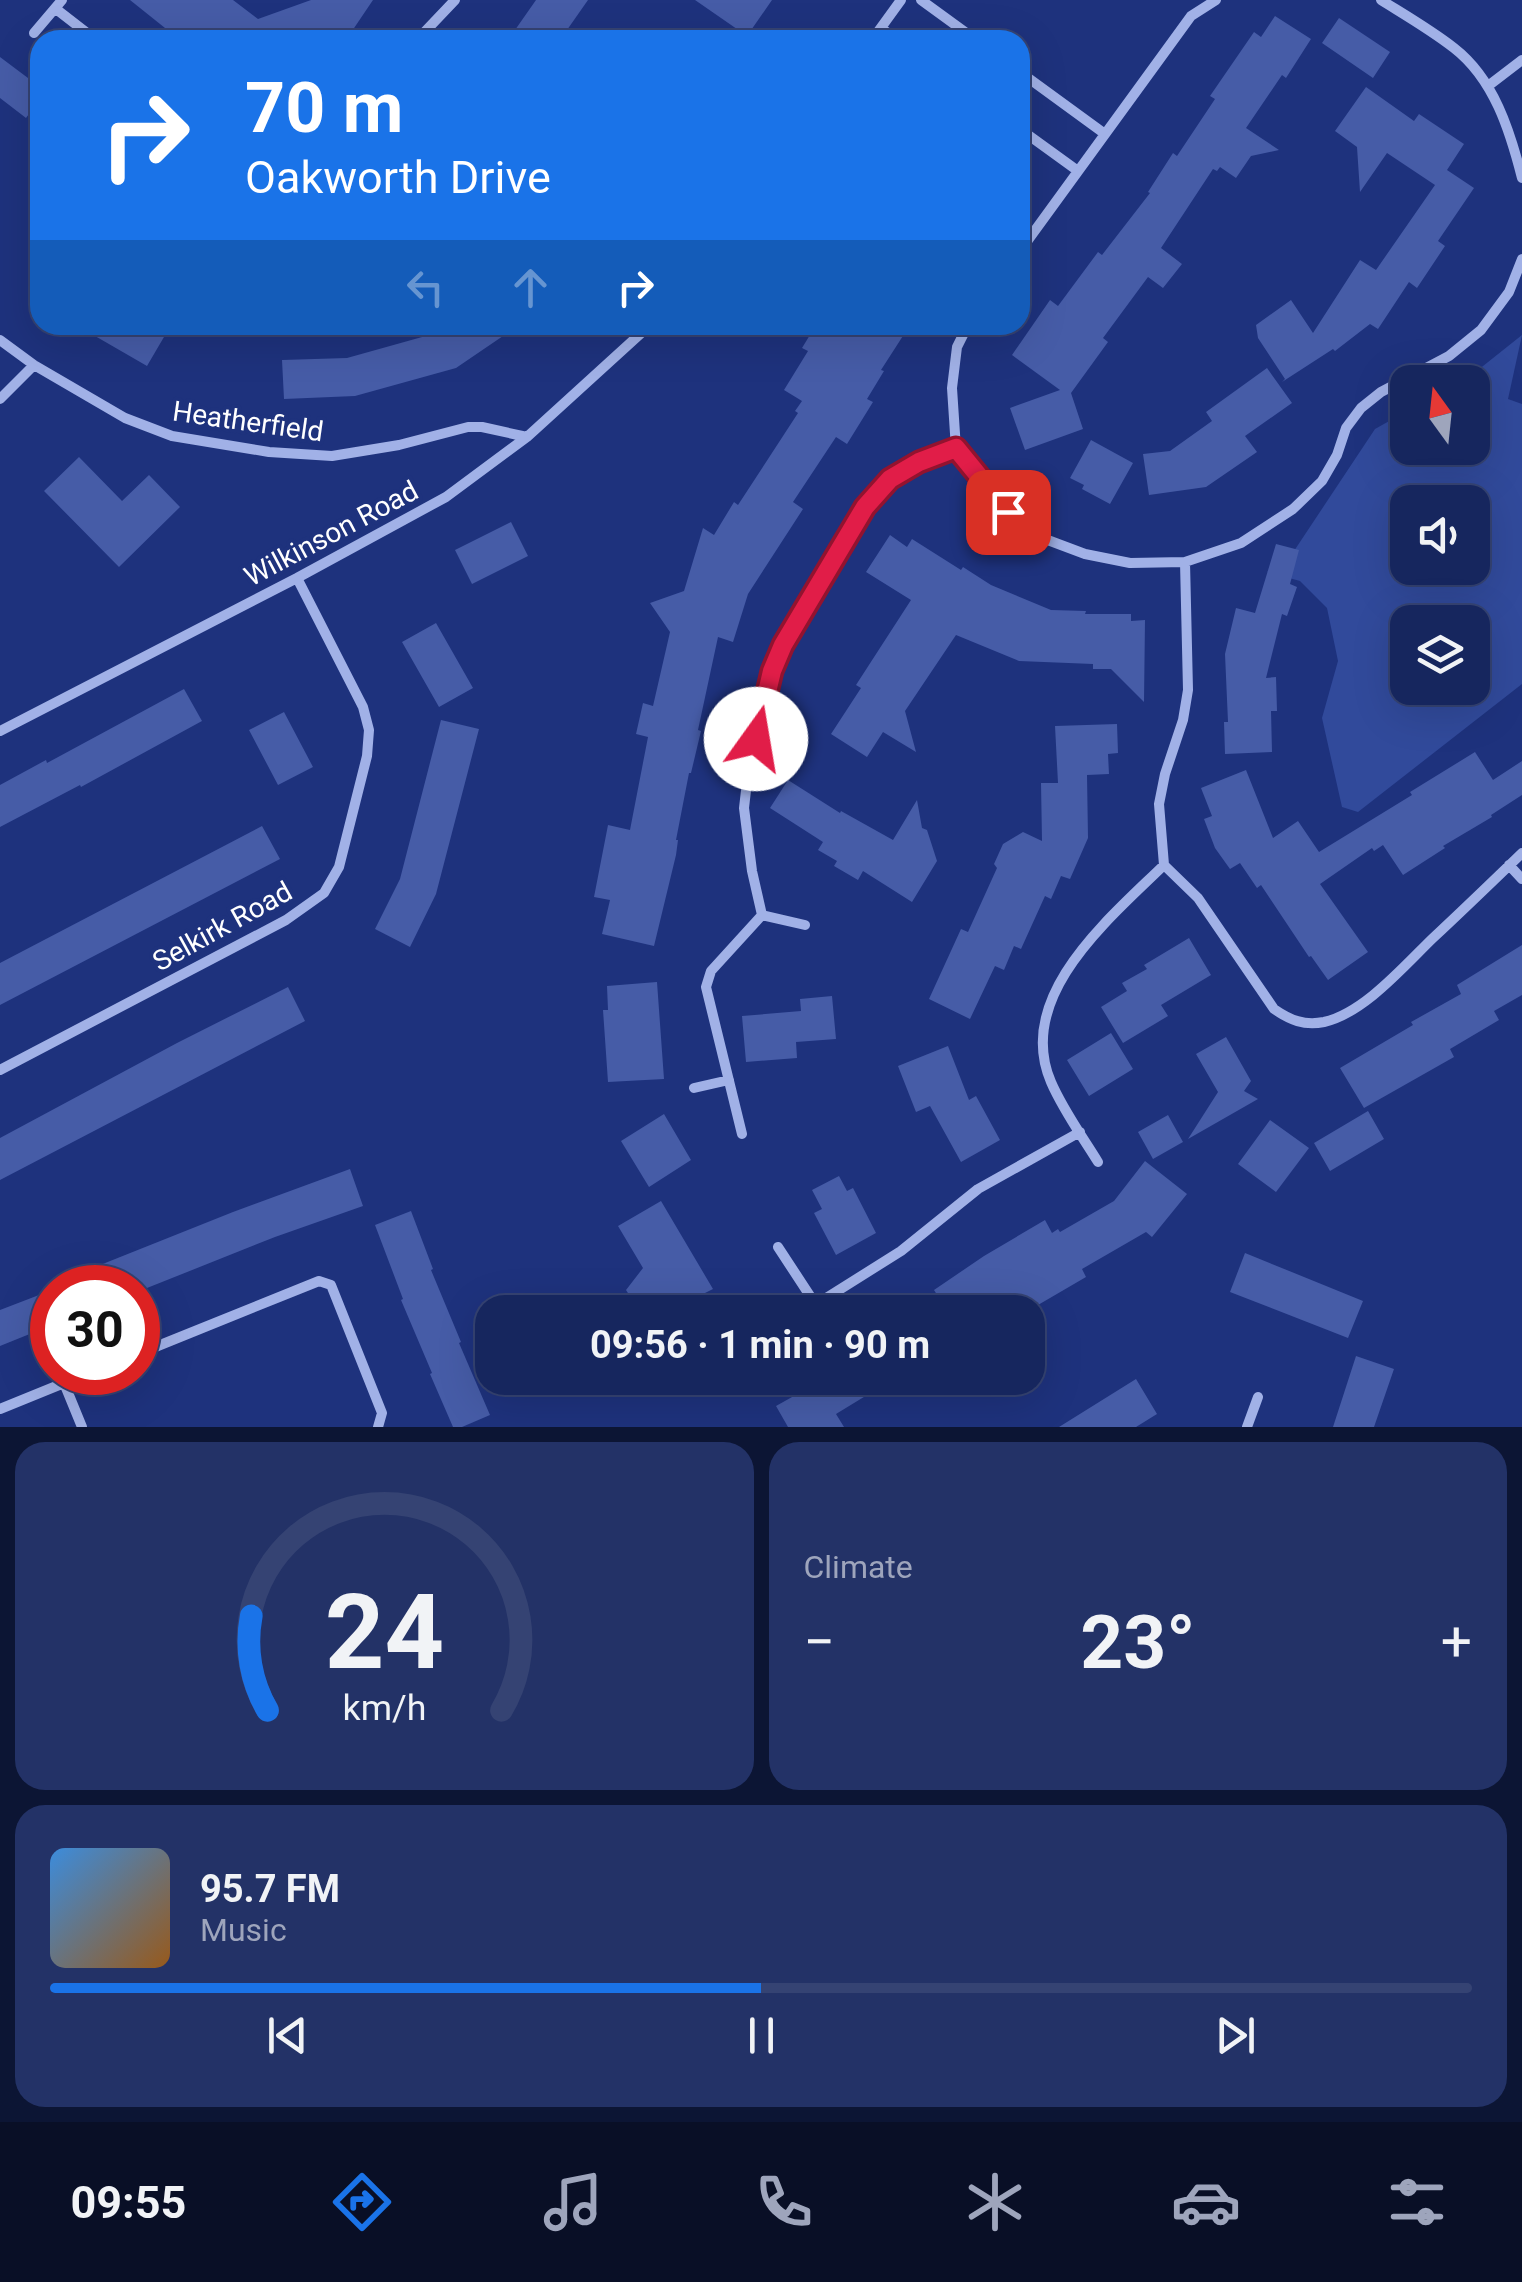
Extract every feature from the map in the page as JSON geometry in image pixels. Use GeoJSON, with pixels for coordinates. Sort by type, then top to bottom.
{"type":"FeatureCollection","features":[{"type":"Feature","properties":{"kind":"street"},"geometry":{"type":"LineString","coordinates":[[426,30],[455,0]]}},
{"type":"Feature","properties":{"kind":"street"},"geometry":{"type":"LineString","coordinates":[[884,30],[881,28],[901,0]]}},
{"type":"Feature","properties":{"kind":"street"},"geometry":{"type":"LineString","coordinates":[[921,0],[962,30]]}},
{"type":"Feature","properties":{"kind":"street"},"geometry":{"type":"LineString","coordinates":[[1030,237],[1191,16],[1216,0]]}},
{"type":"Feature","properties":{"kind":"street"},"geometry":{"type":"LineString","coordinates":[[1381,0],[1456,50],[1488,86],[1512,136],[1522,178]]}},
{"type":"Feature","properties":{"kind":"street"},"geometry":{"type":"LineString","coordinates":[[37,30],[59,4],[86,30]]}},
{"type":"Feature","properties":{"kind":"street"},"geometry":{"type":"LineString","coordinates":[[1488,86],[1522,60]]}},
{"type":"Feature","properties":{"kind":"street"},"geometry":{"type":"LineString","coordinates":[[1030,79],[1105,134]]}},
{"type":"Feature","properties":{"kind":"street"},"geometry":{"type":"LineString","coordinates":[[1030,135],[1078,171]]}},
{"type":"Feature","properties":{"kind":"street"},"geometry":{"type":"LineString","coordinates":[[963,335],[957,347],[952,388],[956,448],[1008,512],[1045,539],[1085,554],[1130,563],[1184,562],[1241,542],[1293,508],[1322,481],[1346,428],[1361,408],[1381,392],[1448,356],[1481,330],[1509,292],[1522,259]]}},
{"type":"Feature","properties":{"kind":"street","name":"Wilkinson Road"},"geometry":{"type":"LineString","coordinates":[[0,731],[446,497],[527,437],[639,335]]}},
{"type":"Feature","properties":{"kind":"street","name":"Heatherfield"},"geometry":{"type":"LineString","coordinates":[[0,340],[124,418],[172,436],[269,452],[332,456],[399,445],[468,427],[527,437]]}},
{"type":"Feature","properties":{"kind":"street"},"geometry":{"type":"LineString","coordinates":[[0,399],[34,364]]}},
{"type":"Feature","properties":{"kind":"street"},"geometry":{"type":"LineString","coordinates":[[762,915],[744,808],[748,773],[772,671],[783,645],[865,507],[890,479],[919,462],[956,448]]}},
{"type":"Feature","properties":{"kind":"street"},"geometry":{"type":"LineString","coordinates":[[1184,562],[1188,690],[1159,804],[1164,865],[1198,898],[1274,1008],[1289,1020],[1309,1024],[1328,1021],[1350,1010],[1385,984],[1522,853]]}},
{"type":"Feature","properties":{"kind":"street","name":"Selkirk Road"},"geometry":{"type":"LineString","coordinates":[[0,1070],[286,920],[324,893],[339,868],[367,756],[368,730],[363,708],[296,578]]}},
{"type":"Feature","properties":{"kind":"street"},"geometry":{"type":"LineString","coordinates":[[1098,1162],[1050,1080],[1043,1046],[1046,1017],[1057,988],[1088,939],[1164,865]]}},
{"type":"Feature","properties":{"kind":"street"},"geometry":{"type":"LineString","coordinates":[[1509,866],[1522,878]]}},
{"type":"Feature","properties":{"kind":"street"},"geometry":{"type":"LineString","coordinates":[[762,915],[805,925]]}},
{"type":"Feature","properties":{"kind":"street"},"geometry":{"type":"LineString","coordinates":[[742,1134],[706,988],[711,971],[762,915]]}},
{"type":"Feature","properties":{"kind":"street"},"geometry":{"type":"LineString","coordinates":[[694,1088],[728,1080]]}},
{"type":"Feature","properties":{"kind":"street"},"geometry":{"type":"LineString","coordinates":[[832,1295],[902,1252],[978,1189],[1080,1132]]}},
{"type":"Feature","properties":{"kind":"street"},"geometry":{"type":"LineString","coordinates":[[778,1247],[809,1295]]}},
{"type":"Feature","properties":{"kind":"street"},"geometry":{"type":"LineString","coordinates":[[160,1345],[318,1282],[331,1285],[382,1412],[378,1427]]}},
{"type":"Feature","properties":{"kind":"street"},"geometry":{"type":"LineString","coordinates":[[0,1409],[34,1395]]}},
{"type":"Feature","properties":{"kind":"street"},"geometry":{"type":"LineString","coordinates":[[69,1395],[82,1427]]}},
{"type":"Feature","properties":{"kind":"street"},"geometry":{"type":"LineString","coordinates":[[1247,1427],[1258,1397]]}},
{"type":"Feature","properties":{"kind":"shaded area"},"geometry":{"type":"Polygon","coordinates":[[[1522,335],[1508,399],[1522,404],[1522,684],[1358,812],[1342,807],[1322,718],[1338,661],[1327,608],[1300,581],[1267,572],[1292,554],[1375,429],[1390,421],[1390,465],[1490,465],[1490,365],[1484,365],[1522,335]]]}},
{"type":"Feature","properties":{"kind":"building"},"geometry":{"type":"Polygon","coordinates":[[[130,0],[233,0],[258,19],[311,0],[373,0],[353,30],[168,30],[130,0]]]}},
{"type":"Feature","properties":{"kind":"building"},"geometry":{"type":"Polygon","coordinates":[[[536,0],[588,0],[567,30],[515,30],[536,0]]]}},
{"type":"Feature","properties":{"kind":"building"},"geometry":{"type":"Polygon","coordinates":[[[695,0],[772,0],[751,30],[738,30],[695,0]]]}},
{"type":"Feature","properties":{"kind":"building"},"geometry":{"type":"Polygon","coordinates":[[[1275,16],[1311,39],[1246,128],[1279,150],[1251,156],[1236,178],[1220,167],[1217,171],[1213,169],[1161,248],[1182,264],[1163,288],[1148,277],[1103,338],[1108,342],[1071,393],[1083,429],[1025,450],[1010,408],[1060,390],[1012,355],[1026,335],[1030,335],[1030,329],[1050,300],[1058,306],[1098,252],[1102,255],[1150,193],[1173,153],[1177,156],[1215,99],[1210,96],[1254,32],[1261,37],[1275,16]]]}},
{"type":"Feature","properties":{"kind":"building"},"geometry":{"type":"Polygon","coordinates":[[[1339,18],[1390,52],[1373,78],[1322,43],[1339,18]]]}},
{"type":"Feature","properties":{"kind":"building"},"geometry":{"type":"Polygon","coordinates":[[[0,57],[30,80],[30,113],[26,118],[0,98],[0,57]]]}},
{"type":"Feature","properties":{"kind":"building"},"geometry":{"type":"Polygon","coordinates":[[[1366,87],[1414,121],[1419,114],[1464,144],[1447,170],[1474,188],[1438,241],[1445,246],[1417,288],[1409,282],[1378,329],[1370,324],[1335,351],[1282,382],[1285,379],[1258,338],[1256,325],[1291,300],[1313,333],[1360,260],[1376,270],[1435,185],[1387,153],[1360,192],[1357,147],[1335,131],[1366,87]]]}},
{"type":"Feature","properties":{"kind":"building"},"geometry":{"type":"Polygon","coordinates":[[[93,335],[165,335],[147,366],[93,335]]]}},
{"type":"Feature","properties":{"kind":"building"},"geometry":{"type":"Polygon","coordinates":[[[429,335],[504,335],[456,368],[355,396],[284,399],[282,360],[347,358],[429,335]]]}},
{"type":"Feature","properties":{"kind":"building"},"geometry":{"type":"Polygon","coordinates":[[[810,335],[904,335],[881,370],[884,371],[867,399],[873,402],[847,444],[836,437],[793,502],[803,509],[748,594],[733,642],[718,637],[676,855],[654,946],[602,934],[610,900],[594,897],[608,825],[630,830],[648,737],[636,734],[643,703],[653,706],[670,632],[650,603],[684,591],[703,528],[714,535],[798,413],[795,411],[802,401],[784,390],[808,351],[802,348],[810,335]]]}},
{"type":"Feature","properties":{"kind":"building"},"geometry":{"type":"Polygon","coordinates":[[[1267,368],[1292,403],[1245,436],[1257,452],[1206,487],[1149,495],[1143,454],[1170,451],[1212,421],[1206,412],[1267,368]]]}},
{"type":"Feature","properties":{"kind":"building"},"geometry":{"type":"Polygon","coordinates":[[[1091,440],[1133,463],[1110,504],[1070,478],[1091,440]]]}},
{"type":"Feature","properties":{"kind":"building"},"geometry":{"type":"Polygon","coordinates":[[[79,457],[122,501],[149,475],[180,507],[119,567],[44,491],[79,457]]]}},
{"type":"Feature","properties":{"kind":"building"},"geometry":{"type":"Polygon","coordinates":[[[511,522],[528,556],[472,584],[455,550],[511,522]]]}},
{"type":"Feature","properties":{"kind":"building"},"geometry":{"type":"Polygon","coordinates":[[[890,535],[907,547],[912,539],[961,570],[963,567],[991,585],[1051,610],[1131,614],[1131,621],[1145,620],[1144,702],[1111,669],[1093,669],[1093,664],[1019,661],[956,635],[905,711],[916,752],[883,732],[867,757],[831,734],[861,688],[856,685],[911,600],[866,572],[890,535]]]}},
{"type":"Feature","properties":{"kind":"building"},"geometry":{"type":"Polygon","coordinates":[[[1276,544],[1299,550],[1290,584],[1297,587],[1287,616],[1282,614],[1266,678],[1276,677],[1277,711],[1271,711],[1272,752],[1225,754],[1225,654],[1236,608],[1255,613],[1276,544]]]}},
{"type":"Feature","properties":{"kind":"building"},"geometry":{"type":"Polygon","coordinates":[[[436,623],[473,688],[439,707],[402,642],[436,623]]]}},
{"type":"Feature","properties":{"kind":"building"},"geometry":{"type":"Polygon","coordinates":[[[184,689],[202,721],[0,827],[0,785],[184,689]]]}},
{"type":"Feature","properties":{"kind":"building"},"geometry":{"type":"Polygon","coordinates":[[[284,712],[313,767],[278,785],[249,730],[284,712]]]}},
{"type":"Feature","properties":{"kind":"building"},"geometry":{"type":"Polygon","coordinates":[[[441,720],[479,729],[436,894],[410,947],[375,929],[400,879],[441,720]]]}},
{"type":"Feature","properties":{"kind":"building"},"geometry":{"type":"Polygon","coordinates":[[[1117,724],[1118,753],[1108,754],[1109,774],[1087,775],[1088,838],[1070,879],[1061,876],[1051,899],[1045,896],[1021,949],[1014,946],[1004,970],[995,966],[970,1019],[929,999],[961,929],[968,932],[997,868],[994,864],[1003,844],[1023,832],[1042,841],[1041,783],[1058,783],[1055,726],[1117,724]]]}},
{"type":"Feature","properties":{"kind":"building"},"geometry":{"type":"Polygon","coordinates":[[[1475,752],[1493,780],[1522,761],[1522,795],[1403,875],[1383,845],[1374,851],[1372,848],[1320,884],[1368,952],[1328,980],[1261,885],[1257,888],[1240,863],[1230,869],[1215,848],[1204,819],[1212,816],[1201,788],[1246,770],[1273,838],[1298,821],[1319,852],[1475,752]]]}},
{"type":"Feature","properties":{"kind":"building"},"geometry":{"type":"Polygon","coordinates":[[[788,780],[893,840],[917,800],[922,828],[927,830],[937,861],[912,902],[863,871],[858,880],[834,866],[837,861],[818,850],[823,842],[770,808],[788,780]]]}},
{"type":"Feature","properties":{"kind":"building"},"geometry":{"type":"Polygon","coordinates":[[[262,826],[280,859],[0,1005],[0,963],[262,826]]]}},
{"type":"Feature","properties":{"kind":"building"},"geometry":{"type":"Polygon","coordinates":[[[1189,938],[1211,975],[1161,1005],[1168,1016],[1123,1043],[1101,1007],[1127,991],[1122,983],[1147,969],[1144,965],[1189,938]]]}},
{"type":"Feature","properties":{"kind":"building"},"geometry":{"type":"Polygon","coordinates":[[[1522,945],[1522,995],[1494,1011],[1499,1020],[1450,1049],[1454,1057],[1364,1108],[1340,1068],[1461,994],[1457,985],[1522,945]]]}},
{"type":"Feature","properties":{"kind":"building"},"geometry":{"type":"Polygon","coordinates":[[[657,982],[664,1079],[608,1082],[603,1010],[608,1010],[607,986],[657,982]]]}},
{"type":"Feature","properties":{"kind":"building"},"geometry":{"type":"Polygon","coordinates":[[[288,987],[305,1021],[0,1180],[0,1138],[288,987]]]}},
{"type":"Feature","properties":{"kind":"building"},"geometry":{"type":"Polygon","coordinates":[[[832,996],[836,1039],[796,1042],[797,1058],[746,1062],[742,1016],[801,1011],[800,999],[832,996]]]}},
{"type":"Feature","properties":{"kind":"building"},"geometry":{"type":"Polygon","coordinates":[[[1111,1033],[1133,1069],[1089,1096],[1067,1060],[1111,1033]]]}},
{"type":"Feature","properties":{"kind":"building"},"geometry":{"type":"Polygon","coordinates":[[[1226,1037],[1251,1081],[1244,1091],[1258,1099],[1188,1139],[1218,1092],[1196,1054],[1226,1037]]]}},
{"type":"Feature","properties":{"kind":"building"},"geometry":{"type":"Polygon","coordinates":[[[948,1046],[969,1100],[976,1096],[1000,1140],[961,1162],[930,1106],[916,1112],[898,1066],[948,1046]]]}},
{"type":"Feature","properties":{"kind":"building"},"geometry":{"type":"Polygon","coordinates":[[[1368,1111],[1384,1139],[1330,1171],[1314,1143],[1368,1111]]]}},
{"type":"Feature","properties":{"kind":"building"},"geometry":{"type":"Polygon","coordinates":[[[664,1114],[691,1160],[649,1187],[621,1141],[664,1114]]]}},
{"type":"Feature","properties":{"kind":"building"},"geometry":{"type":"Polygon","coordinates":[[[1168,1115],[1183,1142],[1153,1159],[1138,1132],[1168,1115]]]}},
{"type":"Feature","properties":{"kind":"building"},"geometry":{"type":"Polygon","coordinates":[[[1270,1120],[1309,1148],[1276,1192],[1238,1164],[1270,1120]]]}},
{"type":"Feature","properties":{"kind":"building"},"geometry":{"type":"Polygon","coordinates":[[[1145,1161],[1187,1194],[1152,1237],[1146,1232],[1082,1269],[1086,1277],[1045,1301],[1045,1295],[937,1295],[934,1290],[1045,1220],[1052,1233],[1058,1229],[1060,1232],[1114,1201],[1145,1161]]]}},
{"type":"Feature","properties":{"kind":"building"},"geometry":{"type":"Polygon","coordinates":[[[350,1169],[363,1206],[160,1283],[160,1265],[100,1265],[350,1169]]]}},
{"type":"Feature","properties":{"kind":"building"},"geometry":{"type":"Polygon","coordinates":[[[839,1176],[847,1191],[853,1188],[876,1233],[836,1255],[814,1213],[822,1209],[812,1190],[839,1176]]]}},
{"type":"Feature","properties":{"kind":"building"},"geometry":{"type":"Polygon","coordinates":[[[661,1201],[713,1289],[701,1295],[629,1295],[626,1290],[643,1268],[618,1226],[661,1201]]]}},
{"type":"Feature","properties":{"kind":"building"},"geometry":{"type":"Polygon","coordinates":[[[411,1211],[475,1380],[475,1395],[481,1395],[490,1415],[453,1427],[375,1225],[411,1211]]]}},
{"type":"Feature","properties":{"kind":"building"},"geometry":{"type":"Polygon","coordinates":[[[1245,1253],[1363,1301],[1348,1338],[1230,1292],[1245,1253]]]}},
{"type":"Feature","properties":{"kind":"building"},"geometry":{"type":"Polygon","coordinates":[[[30,1298],[30,1334],[0,1346],[0,1310],[30,1298]]]}},
{"type":"Feature","properties":{"kind":"building"},"geometry":{"type":"Polygon","coordinates":[[[1356,1356],[1394,1369],[1374,1427],[1333,1427],[1356,1356]]]}},
{"type":"Feature","properties":{"kind":"building"},"geometry":{"type":"Polygon","coordinates":[[[1136,1379],[1157,1414],[1136,1427],[1059,1427],[1136,1379]]]}},
{"type":"Feature","properties":{"kind":"building"},"geometry":{"type":"Polygon","coordinates":[[[796,1395],[867,1395],[836,1414],[844,1427],[788,1427],[776,1406],[796,1395]]]}},
{"type":"Feature","properties":{"kind":"route"},"geometry":{"type":"LineString","coordinates":[[756,739],[772,671],[783,645],[865,507],[890,479],[919,462],[956,448],[1008,512]]}}]}
